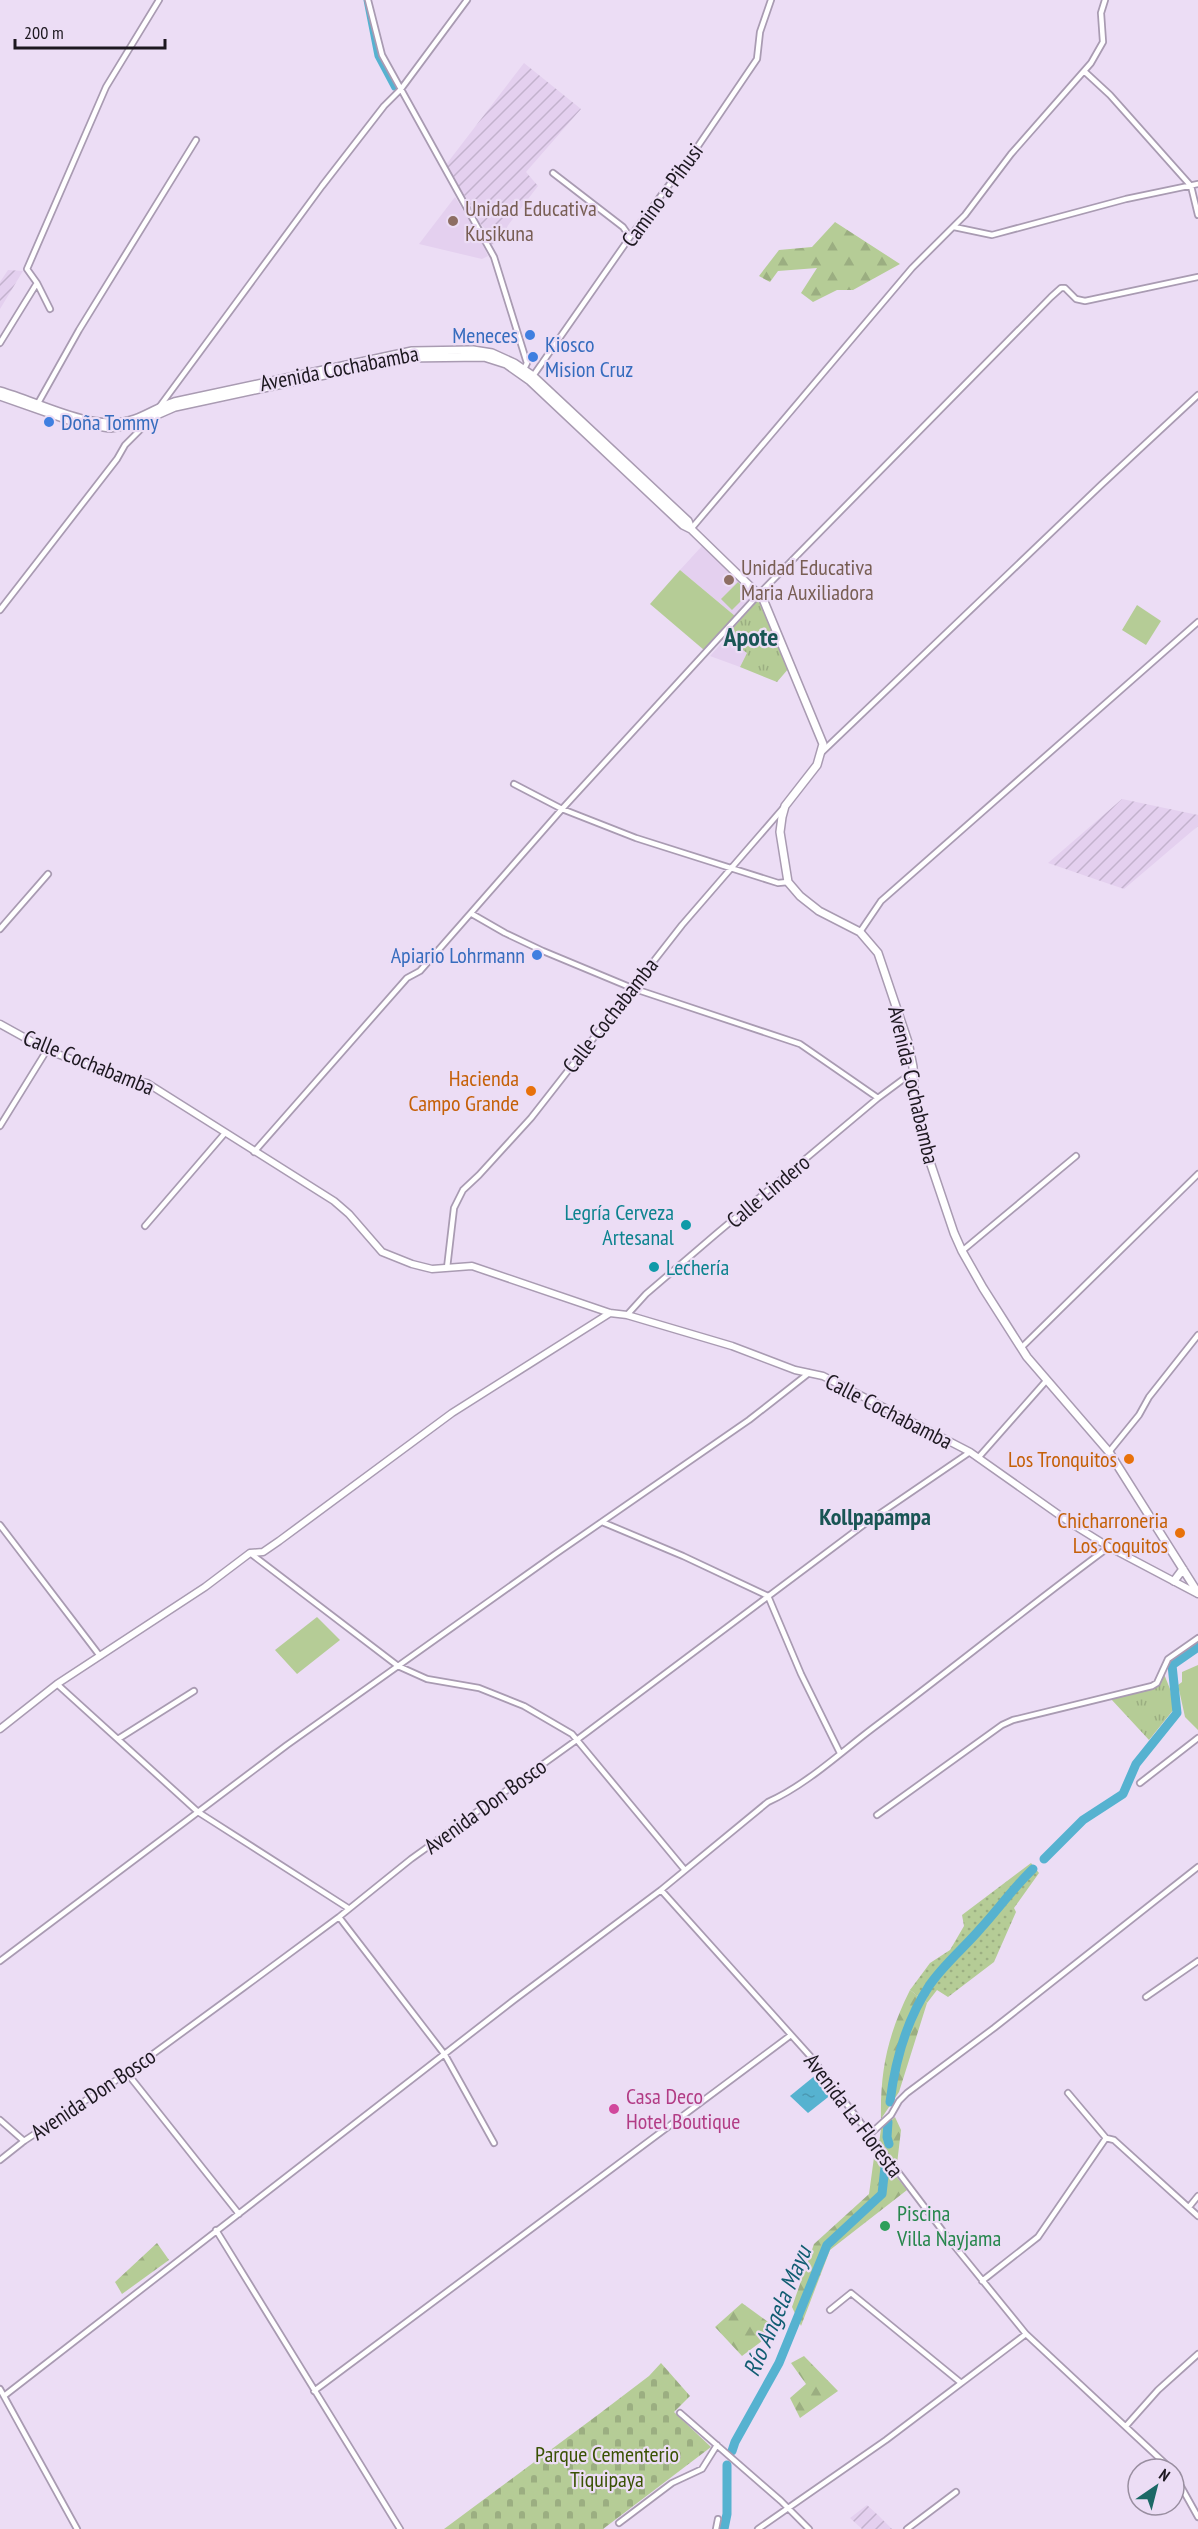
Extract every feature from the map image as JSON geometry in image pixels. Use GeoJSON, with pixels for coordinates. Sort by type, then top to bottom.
{"type":"FeatureCollection","features":[{"type":"Feature","properties":{"kind":"main road","name":"Avenida Cochabamba"},"geometry":{"type":"LineString","coordinates":[[0,391],[77,418],[110,423],[135,420],[160,406],[412,351],[492,352],[531,378],[651,491],[688,521],[691,529],[759,594],[822,738],[822,752]]}},
{"type":"Feature","properties":{"kind":"main road","name":"Avenida Cochabamba"},"geometry":{"type":"LineString","coordinates":[[0,396],[37,405],[76,423],[110,428],[136,424],[175,407],[404,358],[484,357],[523,371]]}},
{"type":"Feature","properties":{"kind":"main road"},"geometry":{"type":"LineString","coordinates":[[788,882],[780,832],[785,806],[818,765],[822,752]]}},
{"type":"Feature","properties":{"kind":"main road","name":"Avenida Cochabamba"},"geometry":{"type":"LineString","coordinates":[[788,882],[800,896],[819,911],[860,932],[878,953],[908,1042],[913,1072],[915,1108],[926,1150],[962,1251],[1021,1348],[1046,1381],[1109,1452],[1198,1594]]}},
{"type":"Feature","properties":{"kind":"main road"},"geometry":{"type":"LineString","coordinates":[[1174,1581],[1183,1569]]}},
{"type":"Feature","properties":{"kind":"street"},"geometry":{"type":"LineString","coordinates":[[50,309],[27,269],[53,214],[66,178],[106,87],[159,0]]}},
{"type":"Feature","properties":{"kind":"street"},"geometry":{"type":"LineString","coordinates":[[368,0],[382,55],[494,257],[527,363],[523,371]]}},
{"type":"Feature","properties":{"kind":"street"},"geometry":{"type":"LineString","coordinates":[[0,610],[117,459],[125,445],[156,414],[322,186],[384,106],[401,89],[466,0]]}},
{"type":"Feature","properties":{"kind":"street","name":"Camino a Pihusi"},"geometry":{"type":"LineString","coordinates":[[531,378],[630,237],[696,149],[757,60],[760,32],[771,0]]}},
{"type":"Feature","properties":{"kind":"street"},"geometry":{"type":"LineString","coordinates":[[691,529],[912,268],[965,215],[1011,154],[1091,63],[1102,42],[1103,1]]}},
{"type":"Feature","properties":{"kind":"street"},"geometry":{"type":"LineString","coordinates":[[1084,71],[1110,95],[1191,186],[1198,215]]}},
{"type":"Feature","properties":{"kind":"street"},"geometry":{"type":"LineString","coordinates":[[37,405],[79,330],[196,140]]}},
{"type":"Feature","properties":{"kind":"street"},"geometry":{"type":"LineString","coordinates":[[553,173],[623,227],[630,237]]}},
{"type":"Feature","properties":{"kind":"street"},"geometry":{"type":"LineString","coordinates":[[954,227],[992,235],[1126,199],[1198,184]]}},
{"type":"Feature","properties":{"kind":"street"},"geometry":{"type":"LineString","coordinates":[[254,1152],[407,978],[420,971],[562,809],[759,594],[915,433],[1061,288],[1065,288],[1076,299],[1084,301],[1198,277]]}},
{"type":"Feature","properties":{"kind":"street"},"geometry":{"type":"LineString","coordinates":[[0,343],[37,283]]}},
{"type":"Feature","properties":{"kind":"street"},"geometry":{"type":"LineString","coordinates":[[822,752],[1198,395],[1198,390]]}},
{"type":"Feature","properties":{"kind":"street"},"geometry":{"type":"LineString","coordinates":[[860,932],[881,901],[1198,622]]}},
{"type":"Feature","properties":{"kind":"street"},"geometry":{"type":"LineString","coordinates":[[514,784],[562,809],[636,838],[778,883],[788,882]]}},
{"type":"Feature","properties":{"kind":"street","name":"Calle Cochabamba"},"geometry":{"type":"LineString","coordinates":[[447,1268],[454,1208],[463,1190],[531,1118],[632,988],[785,806]]}},
{"type":"Feature","properties":{"kind":"street"},"geometry":{"type":"LineString","coordinates":[[0,929],[48,874]]}},
{"type":"Feature","properties":{"kind":"street"},"geometry":{"type":"LineString","coordinates":[[472,914],[524,942],[632,988],[800,1044],[878,1098]]}},
{"type":"Feature","properties":{"kind":"street","name":"Calle Cochabamba"},"geometry":{"type":"LineString","coordinates":[[0,1024],[48,1050],[110,1074],[147,1083],[334,1202],[349,1214],[382,1252],[423,1268],[472,1266],[610,1314],[627,1315],[732,1346],[795,1370],[833,1381],[970,1452],[1039,1503],[1109,1547],[1198,1594]]}},
{"type":"Feature","properties":{"kind":"street"},"geometry":{"type":"LineString","coordinates":[[0,1126],[48,1050]]}},
{"type":"Feature","properties":{"kind":"street","name":"Calle Lindero"},"geometry":{"type":"LineString","coordinates":[[627,1315],[646,1294],[878,1098],[913,1072]]}},
{"type":"Feature","properties":{"kind":"street"},"geometry":{"type":"LineString","coordinates":[[145,1226],[225,1133]]}},
{"type":"Feature","properties":{"kind":"street"},"geometry":{"type":"LineString","coordinates":[[962,1251],[1076,1156]]}},
{"type":"Feature","properties":{"kind":"street"},"geometry":{"type":"LineString","coordinates":[[1021,1348],[1198,1174]]}},
{"type":"Feature","properties":{"kind":"street"},"geometry":{"type":"LineString","coordinates":[[0,1729],[57,1684],[205,1587],[250,1553],[263,1552],[452,1413],[610,1314]]}},
{"type":"Feature","properties":{"kind":"street"},"geometry":{"type":"LineString","coordinates":[[1109,1452],[1140,1415],[1149,1397],[1198,1335]]}},
{"type":"Feature","properties":{"kind":"street"},"geometry":{"type":"LineString","coordinates":[[0,1961],[198,1812],[398,1666],[749,1420],[808,1373]]}},
{"type":"Feature","properties":{"kind":"street"},"geometry":{"type":"LineString","coordinates":[[978,1458],[1046,1381]]}},
{"type":"Feature","properties":{"kind":"street","name":"Avenida Don Bosco"},"geometry":{"type":"LineString","coordinates":[[0,2160],[24,2141],[127,2073],[339,1917],[411,1859],[578,1739],[866,1523],[970,1452]]}},
{"type":"Feature","properties":{"kind":"street"},"geometry":{"type":"LineString","coordinates":[[602,1522],[768,1596],[801,1674],[840,1753]]}},
{"type":"Feature","properties":{"kind":"street"},"geometry":{"type":"LineString","coordinates":[[0,1525],[100,1656]]}},
{"type":"Feature","properties":{"kind":"street"},"geometry":{"type":"LineString","coordinates":[[4,2396],[514,2000],[661,1890],[768,1802],[781,1796],[840,1753],[1109,1547]]}},
{"type":"Feature","properties":{"kind":"street"},"geometry":{"type":"LineString","coordinates":[[250,1553],[398,1666],[427,1678],[478,1688],[524,1706],[578,1739],[684,1869]]}},
{"type":"Feature","properties":{"kind":"street"},"geometry":{"type":"LineString","coordinates":[[878,1815],[1002,1725],[1013,1720],[1152,1686],[1157,1683],[1168,1659],[1198,1638]]}},
{"type":"Feature","properties":{"kind":"street"},"geometry":{"type":"LineString","coordinates":[[57,1684],[198,1812],[348,1908]]}},
{"type":"Feature","properties":{"kind":"street"},"geometry":{"type":"LineString","coordinates":[[118,1740],[194,1691]]}},
{"type":"Feature","properties":{"kind":"street"},"geometry":{"type":"LineString","coordinates":[[1140,1783],[1198,1738]]}},
{"type":"Feature","properties":{"kind":"street"},"geometry":{"type":"LineString","coordinates":[[869,2135],[891,2115],[898,2102],[907,2093],[994,2028],[1198,1867]]}},
{"type":"Feature","properties":{"kind":"street","name":"Avenida La Floresta"},"geometry":{"type":"LineString","coordinates":[[661,1890],[791,2035],[982,2281],[1026,2334],[1159,2457]]}},
{"type":"Feature","properties":{"kind":"street"},"geometry":{"type":"LineString","coordinates":[[339,1917],[445,2055],[494,2144]]}},
{"type":"Feature","properties":{"kind":"street"},"geometry":{"type":"LineString","coordinates":[[1146,1997],[1198,1961]]}},
{"type":"Feature","properties":{"kind":"street"},"geometry":{"type":"LineString","coordinates":[[314,2391],[791,2035]]}},
{"type":"Feature","properties":{"kind":"street"},"geometry":{"type":"LineString","coordinates":[[127,2073],[239,2214]]}},
{"type":"Feature","properties":{"kind":"street"},"geometry":{"type":"LineString","coordinates":[[1068,2093],[1106,2138],[1114,2140],[1198,2216]]}},
{"type":"Feature","properties":{"kind":"street"},"geometry":{"type":"LineString","coordinates":[[0,2120],[24,2141]]}},
{"type":"Feature","properties":{"kind":"street"},"geometry":{"type":"LineString","coordinates":[[982,2281],[1038,2238],[1106,2138]]}},
{"type":"Feature","properties":{"kind":"street"},"geometry":{"type":"LineString","coordinates":[[1189,2207],[1198,2196]]}},
{"type":"Feature","properties":{"kind":"street"},"geometry":{"type":"LineString","coordinates":[[216,2230],[400,2529]]}},
{"type":"Feature","properties":{"kind":"street"},"geometry":{"type":"LineString","coordinates":[[830,2310],[851,2293],[960,2382]]}},
{"type":"Feature","properties":{"kind":"street"},"geometry":{"type":"LineString","coordinates":[[758,2529],[886,2440],[1026,2334]]}},
{"type":"Feature","properties":{"kind":"street"},"geometry":{"type":"LineString","coordinates":[[1126,2426],[1158,2390],[1198,2354]]}},
{"type":"Feature","properties":{"kind":"street"},"geometry":{"type":"LineString","coordinates":[[0,2390],[77,2529]]}},
{"type":"Feature","properties":{"kind":"street"},"geometry":{"type":"LineString","coordinates":[[680,2413],[809,2529]]}},
{"type":"Feature","properties":{"kind":"street"},"geometry":{"type":"LineString","coordinates":[[619,2523],[672,2483],[702,2469],[717,2445]]}},
{"type":"Feature","properties":{"kind":"street"},"geometry":{"type":"LineString","coordinates":[[907,2529],[956,2492]]}},
{"type":"Feature","properties":{"kind":"street"},"geometry":{"type":"LineString","coordinates":[[1186,2496],[1198,2517]]}},
{"type":"Feature","properties":{"kind":"street"},"geometry":{"type":"LineString","coordinates":[[716,2529],[718,2519]]}},
{"type":"Feature","properties":{"kind":"shaded area"},"geometry":{"type":"Polygon","coordinates":[[[524,63],[581,109],[526,172],[538,186],[493,245],[487,240],[491,235],[478,221],[478,216],[445,166],[524,63]]]}},
{"type":"Feature","properties":{"kind":"shaded area","name":"Unidad Educativa Kusikuna"},"geometry":{"type":"Polygon","coordinates":[[[455,197],[488,256],[482,259],[419,244],[455,197]]]}},
{"type":"Feature","properties":{"kind":"shaded area"},"geometry":{"type":"Polygon","coordinates":[[[8,270],[23,271],[0,309],[0,282],[8,270]]]}},
{"type":"Feature","properties":{"kind":"shaded area"},"geometry":{"type":"Polygon","coordinates":[[[702,546],[754,595],[735,616],[680,570],[702,546]]]}},
{"type":"Feature","properties":{"kind":"shaded area"},"geometry":{"type":"Polygon","coordinates":[[[726,638],[747,653],[740,667],[710,656],[726,638]]]}},
{"type":"Feature","properties":{"kind":"shaded area"},"geometry":{"type":"Polygon","coordinates":[[[1122,799],[1198,815],[1198,826],[1124,889],[1048,863],[1122,799]]]}},
{"type":"Feature","properties":{"kind":"shaded area"},"geometry":{"type":"Polygon","coordinates":[[[867,2505],[892,2529],[862,2529],[850,2518],[867,2505]]]}},
{"type":"Feature","properties":{"kind":"green space"},"geometry":{"type":"Polygon","coordinates":[[[835,222],[900,264],[853,290],[837,290],[813,302],[801,293],[817,268],[778,271],[770,282],[759,276],[779,250],[812,247],[835,222]]]}},
{"type":"Feature","properties":{"kind":"green space"},"geometry":{"type":"Polygon","coordinates":[[[680,570],[735,616],[704,650],[650,604],[680,570]]]}},
{"type":"Feature","properties":{"kind":"green space"},"geometry":{"type":"Polygon","coordinates":[[[738,582],[749,593],[732,610],[721,599],[738,582]]]}},
{"type":"Feature","properties":{"kind":"green space"},"geometry":{"type":"Polygon","coordinates":[[[759,599],[789,668],[777,682],[740,667],[747,653],[725,637],[759,599]]]}},
{"type":"Feature","properties":{"kind":"green space"},"geometry":{"type":"Polygon","coordinates":[[[1137,605],[1161,621],[1146,645],[1122,630],[1137,605]]]}},
{"type":"Feature","properties":{"kind":"green space"},"geometry":{"type":"Polygon","coordinates":[[[317,1617],[340,1640],[297,1674],[275,1650],[317,1617]]]}},
{"type":"Feature","properties":{"kind":"green space"},"geometry":{"type":"Polygon","coordinates":[[[1198,1665],[1198,1730],[1185,1717],[1178,1685],[1182,1682],[1182,1672],[1198,1665]]]}},
{"type":"Feature","properties":{"kind":"green space"},"geometry":{"type":"Polygon","coordinates":[[[1164,1674],[1174,1709],[1149,1740],[1111,1699],[1153,1688],[1158,1685],[1164,1674]]]}},
{"type":"Feature","properties":{"kind":"green space"},"geometry":{"type":"Polygon","coordinates":[[[1031,1863],[1039,1873],[1014,1908],[1016,1912],[994,1962],[948,1997],[937,1990],[927,2003],[910,1990],[930,1963],[950,1950],[964,1926],[962,1915],[1031,1863]]]}},
{"type":"Feature","properties":{"kind":"green space"},"geometry":{"type":"Polygon","coordinates":[[[910,1990],[927,2003],[899,2092],[881,2119],[882,2084],[887,2053],[896,2022],[910,1990]]]}},
{"type":"Feature","properties":{"kind":"green space"},"geometry":{"type":"Polygon","coordinates":[[[895,2117],[901,2130],[897,2164],[879,2143],[881,2129],[895,2117]]]}},
{"type":"Feature","properties":{"kind":"green space"},"geometry":{"type":"Polygon","coordinates":[[[875,2150],[907,2190],[830,2250],[801,2326],[792,2307],[814,2244],[869,2194],[875,2150]]]}},
{"type":"Feature","properties":{"kind":"green space"},"geometry":{"type":"Polygon","coordinates":[[[157,2243],[169,2260],[122,2294],[115,2282],[157,2243]]]}},
{"type":"Feature","properties":{"kind":"green space"},"geometry":{"type":"Polygon","coordinates":[[[742,2303],[778,2329],[742,2356],[715,2327],[742,2303]]]}},
{"type":"Feature","properties":{"kind":"green space"},"geometry":{"type":"Polygon","coordinates":[[[804,2356],[838,2391],[800,2418],[790,2398],[806,2384],[791,2363],[804,2356]]]}},
{"type":"Feature","properties":{"kind":"green space","name":"Parque Cementerio Tiquipaya"},"geometry":{"type":"Polygon","coordinates":[[[661,2363],[690,2396],[674,2412],[711,2447],[603,2529],[444,2529],[649,2376],[661,2363]]]}},
{"type":"Feature","properties":{"kind":"water"},"geometry":{"type":"Polygon","coordinates":[[[817,2074],[832,2094],[808,2113],[790,2096],[817,2074]]]}},
{"type":"Feature","properties":{"kind":"waterway"},"geometry":{"type":"LineString","coordinates":[[366,0],[377,56],[394,88]]}},
{"type":"Feature","properties":{"kind":"waterway","name":"Río Angela Mayu"},"geometry":{"type":"LineString","coordinates":[[1044,1859],[1083,1820],[1123,1794],[1136,1764],[1177,1713],[1172,1665],[1198,1647]]}},
{"type":"Feature","properties":{"kind":"waterway","name":"Río Angela Mayu"},"geometry":{"type":"LineString","coordinates":[[890,2102],[903,2042],[921,1999],[941,1971],[1033,1869]]}},
{"type":"Feature","properties":{"kind":"waterway","name":"Río Angela Mayu"},"geometry":{"type":"LineString","coordinates":[[888,2122],[889,2144]]}},
{"type":"Feature","properties":{"kind":"waterway","name":"Río Angela Mayu"},"geometry":{"type":"LineString","coordinates":[[732,2451],[779,2363],[827,2245],[882,2194],[885,2167]]}},
{"type":"Feature","properties":{"kind":"waterway","name":"Río Angela Mayu"},"geometry":{"type":"LineString","coordinates":[[724,2529],[727,2514],[727,2465]]}},
{"type":"Feature","properties":{"kind":"place","name":"Unidad Educativa Kusikuna"},"geometry":{"type":"Point","coordinates":[453,221]}},
{"type":"Feature","properties":{"kind":"place","name":"Meneces"},"geometry":{"type":"Point","coordinates":[530,335]}},
{"type":"Feature","properties":{"kind":"place","name":"Kiosco Mision Cruz"},"geometry":{"type":"Point","coordinates":[533,357]}},
{"type":"Feature","properties":{"kind":"place","name":"Doña Tommy"},"geometry":{"type":"Point","coordinates":[49,422]}},
{"type":"Feature","properties":{"kind":"place","name":"Unidad Educativa Maria Auxiliadora"},"geometry":{"type":"Point","coordinates":[729,580]}},
{"type":"Feature","properties":{"kind":"place","name":"Apiario Lohrmann"},"geometry":{"type":"Point","coordinates":[537,955]}},
{"type":"Feature","properties":{"kind":"place","name":"Hacienda Campo Grande"},"geometry":{"type":"Point","coordinates":[531,1091]}},
{"type":"Feature","properties":{"kind":"place","name":"Legría Cerveza Artesanal"},"geometry":{"type":"Point","coordinates":[686,1225]}},
{"type":"Feature","properties":{"kind":"place","name":"Lechería"},"geometry":{"type":"Point","coordinates":[654,1267]}},
{"type":"Feature","properties":{"kind":"place","name":"Los Tronquitos"},"geometry":{"type":"Point","coordinates":[1129,1459]}},
{"type":"Feature","properties":{"kind":"place","name":"Chicharroneria Los Coquitos"},"geometry":{"type":"Point","coordinates":[1180,1533]}},
{"type":"Feature","properties":{"kind":"place","name":"Casa Deco Hotel Boutique"},"geometry":{"type":"Point","coordinates":[614,2109]}},
{"type":"Feature","properties":{"kind":"place","name":"Piscina Villa Nayjama"},"geometry":{"type":"Point","coordinates":[885,2226]}},
{"type":"Feature","properties":{"kind":"district","name":"Apote"},"geometry":{"type":"Point","coordinates":[751,636]}},
{"type":"Feature","properties":{"kind":"district","name":"Kollpapampa"},"geometry":{"type":"Point","coordinates":[875,1516]}}]}
